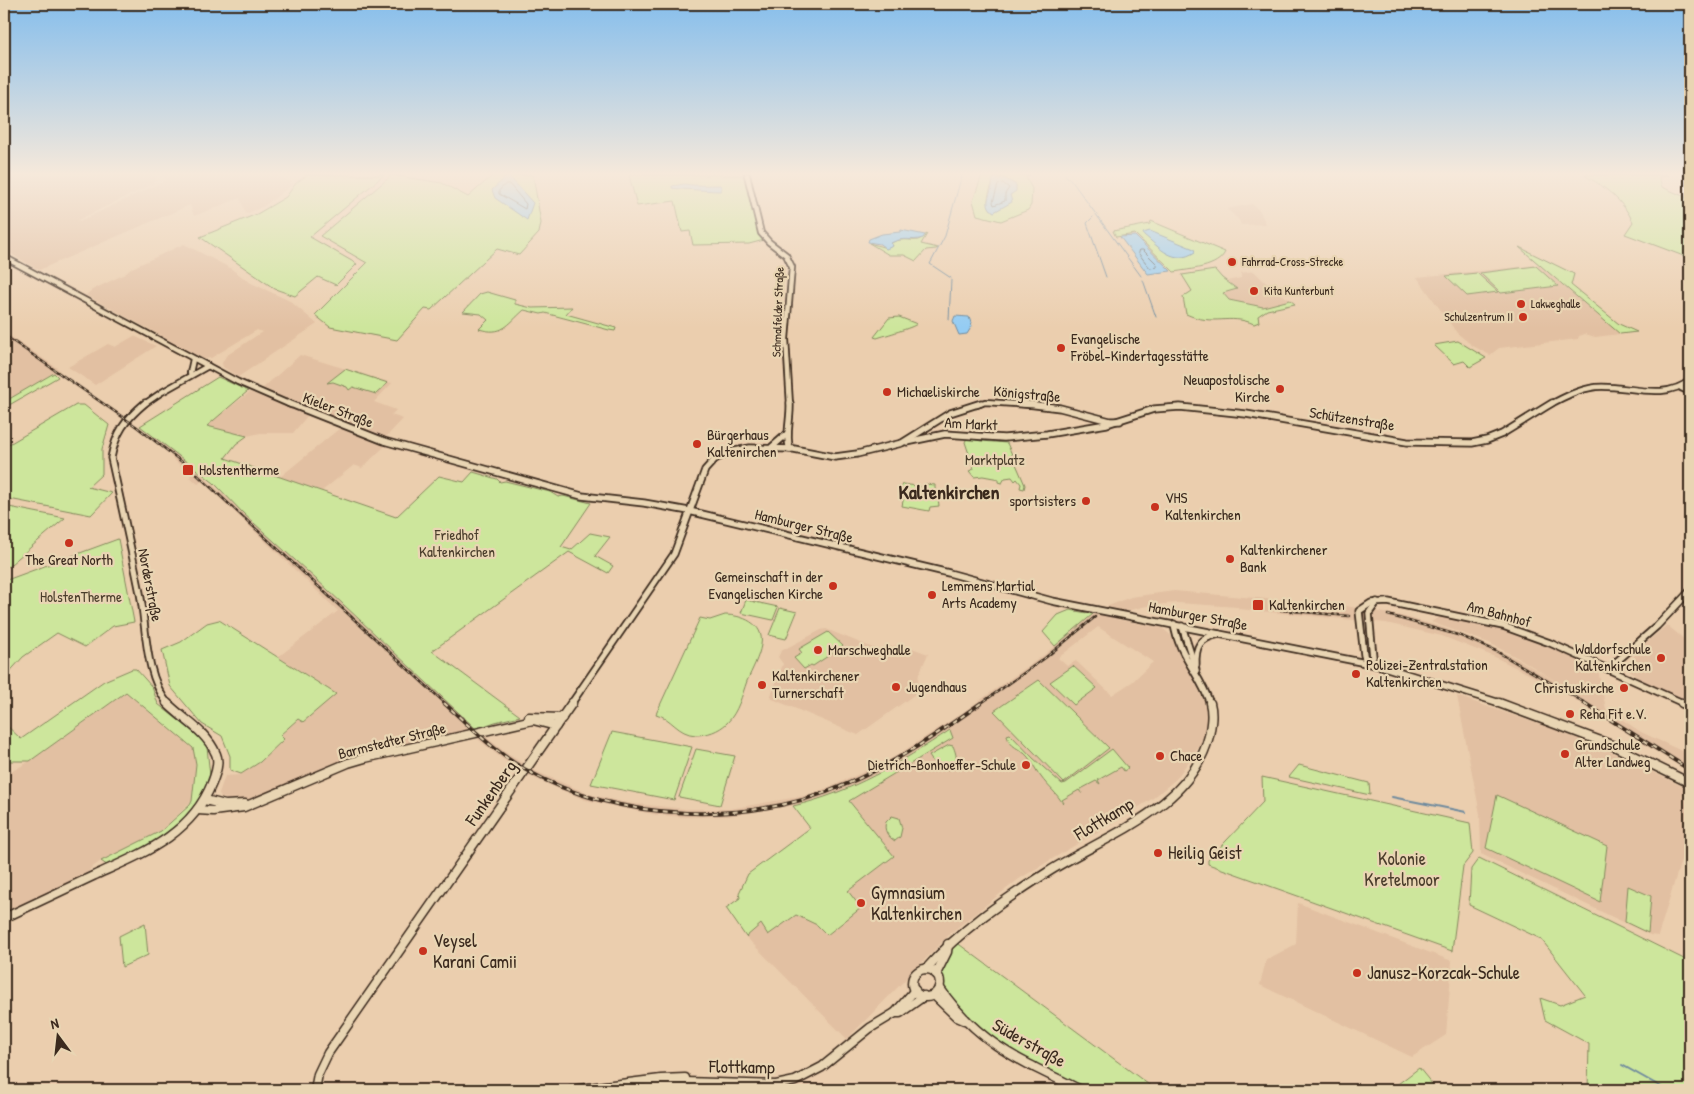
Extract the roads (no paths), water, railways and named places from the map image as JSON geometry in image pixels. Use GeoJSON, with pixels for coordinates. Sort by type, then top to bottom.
{"type":"FeatureCollection","features":[{"type":"Feature","properties":{"kind":"main road","name":"Schmalfelder Straße"},"geometry":{"type":"LineString","coordinates":[[760,226],[761,232],[769,242],[789,257],[792,268],[786,339],[790,418],[787,448]]}},
{"type":"Feature","properties":{"kind":"main road","name":"Kieler Straße"},"geometry":{"type":"LineString","coordinates":[[4,257],[193,359],[303,410],[413,450],[582,496],[644,503],[689,511]]}},
{"type":"Feature","properties":{"kind":"main road"},"geometry":{"type":"LineString","coordinates":[[190,373],[193,359]]}},
{"type":"Feature","properties":{"kind":"main road","name":"Norderstraße"},"geometry":{"type":"LineString","coordinates":[[180,381],[190,373],[206,365]]}},
{"type":"Feature","properties":{"kind":"main road","name":"Norderstraße"},"geometry":{"type":"LineString","coordinates":[[205,800],[216,772],[216,756],[206,736],[168,704],[156,687],[152,674],[140,594],[111,458],[116,438],[130,417],[151,398],[206,365]]}},
{"type":"Feature","properties":{"kind":"main road"},"geometry":{"type":"LineString","coordinates":[[1690,380],[1681,388],[1690,392]]}},
{"type":"Feature","properties":{"kind":"main road","name":"Schützenstraße"},"geometry":{"type":"LineString","coordinates":[[1010,438],[1068,432],[1104,422],[1120,421],[1154,409],[1186,408],[1252,415],[1405,440],[1474,443],[1499,435],[1552,402],[1580,390],[1614,387],[1670,391],[1681,388]]}},
{"type":"Feature","properties":{"kind":"main road","name":"Königstraße"},"geometry":{"type":"LineString","coordinates":[[772,447],[840,457],[902,443],[950,412],[974,404],[995,402],[1060,408],[1104,422]]}},
{"type":"Feature","properties":{"kind":"main road"},"geometry":{"type":"LineString","coordinates":[[921,430],[922,433],[929,436]]}},
{"type":"Feature","properties":{"kind":"main road"},"geometry":{"type":"LineString","coordinates":[[772,447],[787,434]]}},
{"type":"Feature","properties":{"kind":"main road","name":"Am Markt"},"geometry":{"type":"LineString","coordinates":[[902,443],[929,436],[959,434],[992,439],[1010,438]]}},
{"type":"Feature","properties":{"kind":"main road","name":"Funkenberg"},"geometry":{"type":"LineString","coordinates":[[315,1090],[318,1074],[328,1053],[669,562],[703,474],[715,459],[742,449],[772,447]]}},
{"type":"Feature","properties":{"kind":"main road","name":"Hamburger Straße"},"geometry":{"type":"LineString","coordinates":[[689,511],[949,573],[1052,601],[1367,663],[1435,682],[1566,727],[1614,746],[1690,783]]}},
{"type":"Feature","properties":{"kind":"main road"},"geometry":{"type":"LineString","coordinates":[[1610,670],[1615,663],[1657,626],[1690,591]]}},
{"type":"Feature","properties":{"kind":"main road"},"geometry":{"type":"LineString","coordinates":[[1376,602],[1369,613],[1373,657],[1367,663],[1364,655],[1359,611],[1366,603],[1376,602]]}},
{"type":"Feature","properties":{"kind":"main road","name":"Am Bahnhof"},"geometry":{"type":"LineString","coordinates":[[1376,602],[1411,606],[1502,626],[1533,636],[1690,706]]}},
{"type":"Feature","properties":{"kind":"main road","name":"Flottkamp"},"geometry":{"type":"LineString","coordinates":[[1174,624],[1174,632],[1182,652],[1200,681]]}},
{"type":"Feature","properties":{"kind":"main road","name":"Flottkamp"},"geometry":{"type":"LineString","coordinates":[[572,1090],[647,1082],[657,1085],[683,1085],[686,1082],[776,1085],[795,1081],[822,1068],[870,1028],[895,1013],[916,990],[914,977],[919,970],[926,968],[948,944],[1055,867],[1157,807],[1196,768],[1208,743],[1212,724],[1210,703],[1188,650],[1182,626]]}},
{"type":"Feature","properties":{"kind":"main road"},"geometry":{"type":"LineString","coordinates":[[1197,672],[1195,652],[1199,642],[1203,638],[1221,633]]}},
{"type":"Feature","properties":{"kind":"main road","name":"Barmstedter Straße"},"geometry":{"type":"LineString","coordinates":[[509,726],[538,716],[562,718]]}},
{"type":"Feature","properties":{"kind":"main road","name":"Barmstedter Straße"},"geometry":{"type":"LineString","coordinates":[[198,810],[232,810],[257,802],[348,763],[533,720],[556,726]]}},
{"type":"Feature","properties":{"kind":"main road"},"geometry":{"type":"LineString","coordinates":[[4,918],[155,847],[184,824],[205,800]]}},
{"type":"Feature","properties":{"kind":"main road","name":"Barmstedter Straße"},"geometry":{"type":"LineString","coordinates":[[205,800],[226,805],[257,802]]}},
{"type":"Feature","properties":{"kind":"main road"},"geometry":{"type":"LineString","coordinates":[[936,974],[947,952],[948,944]]}},
{"type":"Feature","properties":{"kind":"main road"},"geometry":{"type":"LineString","coordinates":[[926,968],[936,974],[939,980],[937,991]]}},
{"type":"Feature","properties":{"kind":"main road"},"geometry":{"type":"LineString","coordinates":[[916,990],[924,996]]}},
{"type":"Feature","properties":{"kind":"main road","name":"Flottkamp"},"geometry":{"type":"LineString","coordinates":[[895,1013],[900,1013],[924,996],[937,991]]}},
{"type":"Feature","properties":{"kind":"main road","name":"Süderstraße"},"geometry":{"type":"LineString","coordinates":[[937,991],[957,1017],[964,1020],[986,1040],[1004,1052],[1081,1090]]}},
{"type":"Feature","properties":{"kind":"water"},"geometry":{"type":"Polygon","coordinates":[[[901,230],[925,235],[919,239],[896,241],[891,243],[893,246],[886,249],[880,244],[868,242],[869,239],[882,234],[900,232],[901,230]]]}},
{"type":"Feature","properties":{"kind":"water"},"geometry":{"type":"Polygon","coordinates":[[[1150,231],[1194,249],[1195,252],[1180,257],[1168,254],[1143,233],[1150,231]]]}},
{"type":"Feature","properties":{"kind":"water"},"geometry":{"type":"Polygon","coordinates":[[[1135,236],[1171,271],[1148,274],[1120,237],[1135,236]]]}},
{"type":"Feature","properties":{"kind":"water"},"geometry":{"type":"Polygon","coordinates":[[[955,316],[969,317],[972,326],[967,334],[959,335],[953,321],[955,316]]]}},
{"type":"Feature","properties":{"kind":"waterway"},"geometry":{"type":"LineString","coordinates":[[948,226],[945,236],[930,264],[951,278]]}},
{"type":"Feature","properties":{"kind":"waterway"},"geometry":{"type":"LineString","coordinates":[[1088,226],[1106,277]]}},
{"type":"Feature","properties":{"kind":"waterway"},"geometry":{"type":"LineString","coordinates":[[1105,226],[1141,276]]}},
{"type":"Feature","properties":{"kind":"waterway"},"geometry":{"type":"LineString","coordinates":[[949,320],[951,280]]}},
{"type":"Feature","properties":{"kind":"waterway"},"geometry":{"type":"LineString","coordinates":[[1143,280],[1156,317]]}},
{"type":"Feature","properties":{"kind":"waterway"},"geometry":{"type":"LineString","coordinates":[[1392,797],[1466,812]]}},
{"type":"Feature","properties":{"kind":"waterway"},"geometry":{"type":"LineString","coordinates":[[1622,1065],[1663,1088],[1671,1090]]}},
{"type":"Feature","properties":{"kind":"railway"},"geometry":{"type":"LineString","coordinates":[[4,335],[137,427],[191,469],[446,704]]}},
{"type":"Feature","properties":{"kind":"railway"},"geometry":{"type":"LineString","coordinates":[[1281,610],[1349,616]]}},
{"type":"Feature","properties":{"kind":"railway"},"geometry":{"type":"LineString","coordinates":[[1388,615],[1461,636],[1496,651],[1587,704]]}},
{"type":"Feature","properties":{"kind":"railway"},"geometry":{"type":"LineString","coordinates":[[980,704],[1045,658],[1095,617]]}},
{"type":"Feature","properties":{"kind":"railway"},"geometry":{"type":"LineString","coordinates":[[444,703],[504,756],[526,770],[563,788],[602,801],[644,809],[686,813],[729,812],[770,807],[811,797],[849,783],[901,756],[981,703]]}},
{"type":"Feature","properties":{"kind":"railway"},"geometry":{"type":"LineString","coordinates":[[1584,703],[1690,770]]}},
{"type":"Feature","properties":{"kind":"place","name":"Fahrrad-Cross-Strecke"},"geometry":{"type":"Point","coordinates":[1232,262]}},
{"type":"Feature","properties":{"kind":"place","name":"Kita Kunterbunt"},"geometry":{"type":"Point","coordinates":[1254,291]}},
{"type":"Feature","properties":{"kind":"place","name":"Lakweghalle"},"geometry":{"type":"Point","coordinates":[1521,304]}},
{"type":"Feature","properties":{"kind":"place","name":"Schulzentrum II"},"geometry":{"type":"Point","coordinates":[1523,317]}},
{"type":"Feature","properties":{"kind":"place","name":"Evangelische Fröbel-Kindertagesstätte"},"geometry":{"type":"Point","coordinates":[1061,348]}},
{"type":"Feature","properties":{"kind":"place","name":"Neuapostolische Kirche"},"geometry":{"type":"Point","coordinates":[1280,389]}},
{"type":"Feature","properties":{"kind":"place","name":"Michaeliskirche"},"geometry":{"type":"Point","coordinates":[887,392]}},
{"type":"Feature","properties":{"kind":"place","name":"Bürgerhaus Kaltenirchen"},"geometry":{"type":"Point","coordinates":[697,444]}},
{"type":"Feature","properties":{"kind":"place","name":"Holstentherme"},"geometry":{"type":"Point","coordinates":[188,470]}},
{"type":"Feature","properties":{"kind":"place","name":"sportsisters"},"geometry":{"type":"Point","coordinates":[1086,501]}},
{"type":"Feature","properties":{"kind":"place","name":"VHS Kaltenkirchen"},"geometry":{"type":"Point","coordinates":[1155,507]}},
{"type":"Feature","properties":{"kind":"place","name":"The Great North"},"geometry":{"type":"Point","coordinates":[69,543]}},
{"type":"Feature","properties":{"kind":"place","name":"Kaltenkirchener Bank"},"geometry":{"type":"Point","coordinates":[1230,559]}},
{"type":"Feature","properties":{"kind":"place","name":"Gemeinschaft in der Evangelischen Kirche"},"geometry":{"type":"Point","coordinates":[833,586]}},
{"type":"Feature","properties":{"kind":"place","name":"Lemmens Martial Arts Academy"},"geometry":{"type":"Point","coordinates":[932,595]}},
{"type":"Feature","properties":{"kind":"place","name":"Kaltenkirchen"},"geometry":{"type":"Point","coordinates":[1258,605]}},
{"type":"Feature","properties":{"kind":"place","name":"Marschweghalle"},"geometry":{"type":"Point","coordinates":[818,650]}},
{"type":"Feature","properties":{"kind":"place","name":"Waldorfschule Kaltenkirchen"},"geometry":{"type":"Point","coordinates":[1661,658]}},
{"type":"Feature","properties":{"kind":"place","name":"Polizei-Zentralstation Kaltenkirchen"},"geometry":{"type":"Point","coordinates":[1356,674]}},
{"type":"Feature","properties":{"kind":"place","name":"Kaltenkirchener Turnerschaft"},"geometry":{"type":"Point","coordinates":[762,685]}},
{"type":"Feature","properties":{"kind":"place","name":"Jugendhaus"},"geometry":{"type":"Point","coordinates":[896,687]}},
{"type":"Feature","properties":{"kind":"place","name":"Christuskirche"},"geometry":{"type":"Point","coordinates":[1624,688]}},
{"type":"Feature","properties":{"kind":"place","name":"Reha Fit e.V."},"geometry":{"type":"Point","coordinates":[1570,714]}},
{"type":"Feature","properties":{"kind":"place","name":"Grundschule Alter Landweg"},"geometry":{"type":"Point","coordinates":[1565,754]}},
{"type":"Feature","properties":{"kind":"place","name":"Chace"},"geometry":{"type":"Point","coordinates":[1160,756]}},
{"type":"Feature","properties":{"kind":"place","name":"Dietrich-Bonhoeffer-Schule"},"geometry":{"type":"Point","coordinates":[1026,765]}},
{"type":"Feature","properties":{"kind":"place","name":"Heilig Geist"},"geometry":{"type":"Point","coordinates":[1158,853]}},
{"type":"Feature","properties":{"kind":"place","name":"Gymnasium Kaltenkirchen"},"geometry":{"type":"Point","coordinates":[861,903]}},
{"type":"Feature","properties":{"kind":"place","name":"Veysel Karani Camii"},"geometry":{"type":"Point","coordinates":[423,951]}},
{"type":"Feature","properties":{"kind":"place","name":"Janusz-Korzcak-Schule"},"geometry":{"type":"Point","coordinates":[1357,973]}},
{"type":"Feature","properties":{"kind":"district","name":"Kaltenkirchen"},"geometry":{"type":"Point","coordinates":[949,492]}},
{"type":"Feature","properties":{"kind":"park label","name":"Marktplatz"},"geometry":{"type":"Point","coordinates":[995,460]}},
{"type":"Feature","properties":{"kind":"park label","name":"Friedhof Kaltenkirchen"},"geometry":{"type":"Point","coordinates":[457,544]}},
{"type":"Feature","properties":{"kind":"park label","name":"HolstenTherme"},"geometry":{"type":"Point","coordinates":[81,597]}},
{"type":"Feature","properties":{"kind":"park label","name":"Kolonie Kretelmoor"},"geometry":{"type":"Point","coordinates":[1402,870]}}]}
